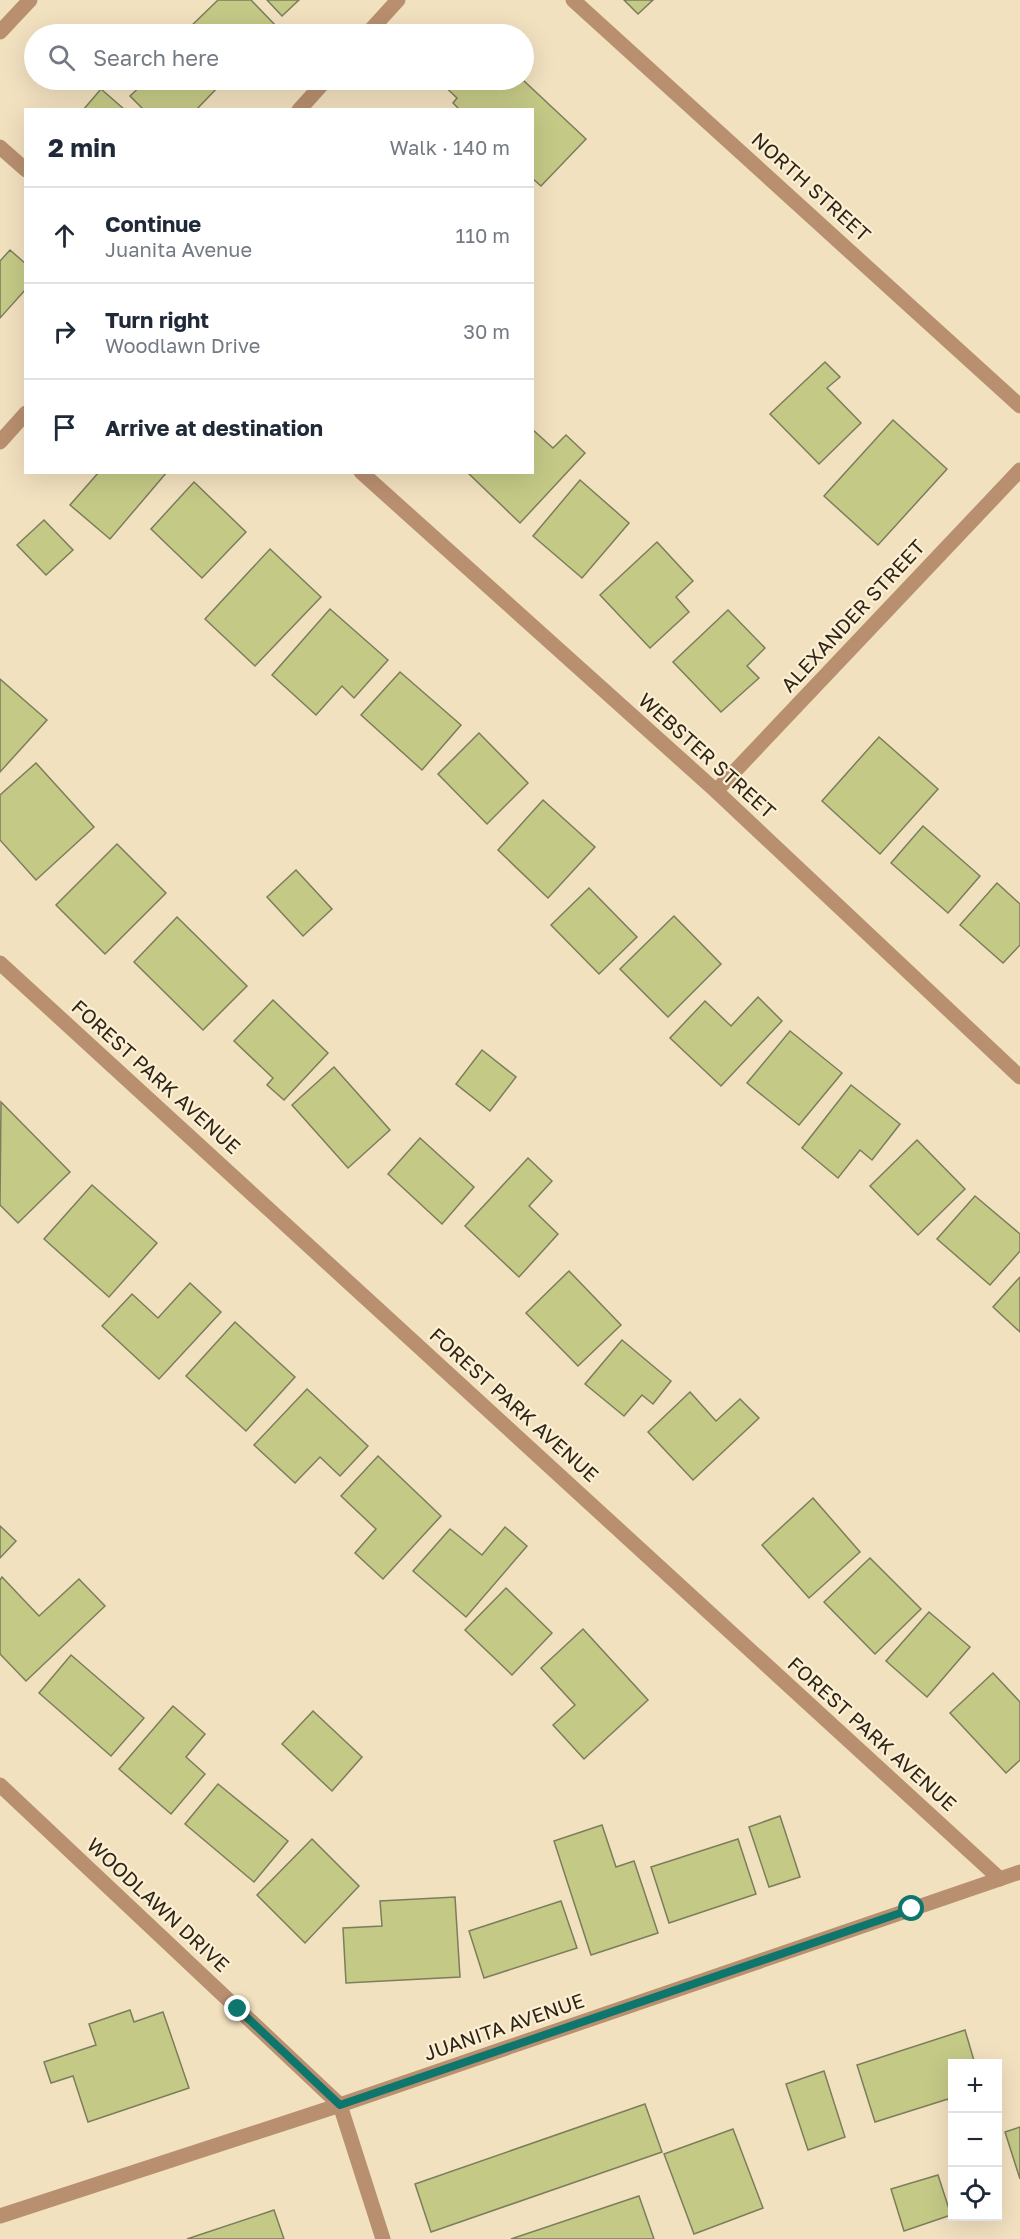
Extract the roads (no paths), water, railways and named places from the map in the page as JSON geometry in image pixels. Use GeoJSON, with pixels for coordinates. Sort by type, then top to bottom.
{"type":"FeatureCollection","features":[{"type":"Feature","properties":{"kind":"street"},"geometry":{"type":"LineString","coordinates":[[0,32],[30,0]]}},
{"type":"Feature","properties":{"kind":"street"},"geometry":{"type":"LineString","coordinates":[[376,24],[398,0]]}},
{"type":"Feature","properties":{"kind":"street","name":"NORTH STREET"},"geometry":{"type":"LineString","coordinates":[[573,0],[1020,406]]}},
{"type":"Feature","properties":{"kind":"street"},"geometry":{"type":"LineString","coordinates":[[301,108],[317,90]]}},
{"type":"Feature","properties":{"kind":"street"},"geometry":{"type":"LineString","coordinates":[[0,147],[24,168]]}},
{"type":"Feature","properties":{"kind":"street"},"geometry":{"type":"LineString","coordinates":[[0,442],[24,415]]}},
{"type":"Feature","properties":{"kind":"street","name":"ALEXANDER STREET"},"geometry":{"type":"LineString","coordinates":[[716,791],[1020,470]]}},
{"type":"Feature","properties":{"kind":"street","name":"WEBSTER STREET"},"geometry":{"type":"LineString","coordinates":[[363,474],[716,791],[1020,1077]]}},
{"type":"Feature","properties":{"kind":"street","name":"FOREST PARK AVENUE"},"geometry":{"type":"LineString","coordinates":[[0,963],[1000,1879]]}},
{"type":"Feature","properties":{"kind":"street","name":"WOODLAWN DRIVE"},"geometry":{"type":"LineString","coordinates":[[0,1785],[340,2105]]}},
{"type":"Feature","properties":{"kind":"street","name":"JUANITA AVENUE"},"geometry":{"type":"LineString","coordinates":[[0,2216],[340,2105],[1020,1872]]}},
{"type":"Feature","properties":{"kind":"street"},"geometry":{"type":"LineString","coordinates":[[340,2105],[383,2239]]}}]}
